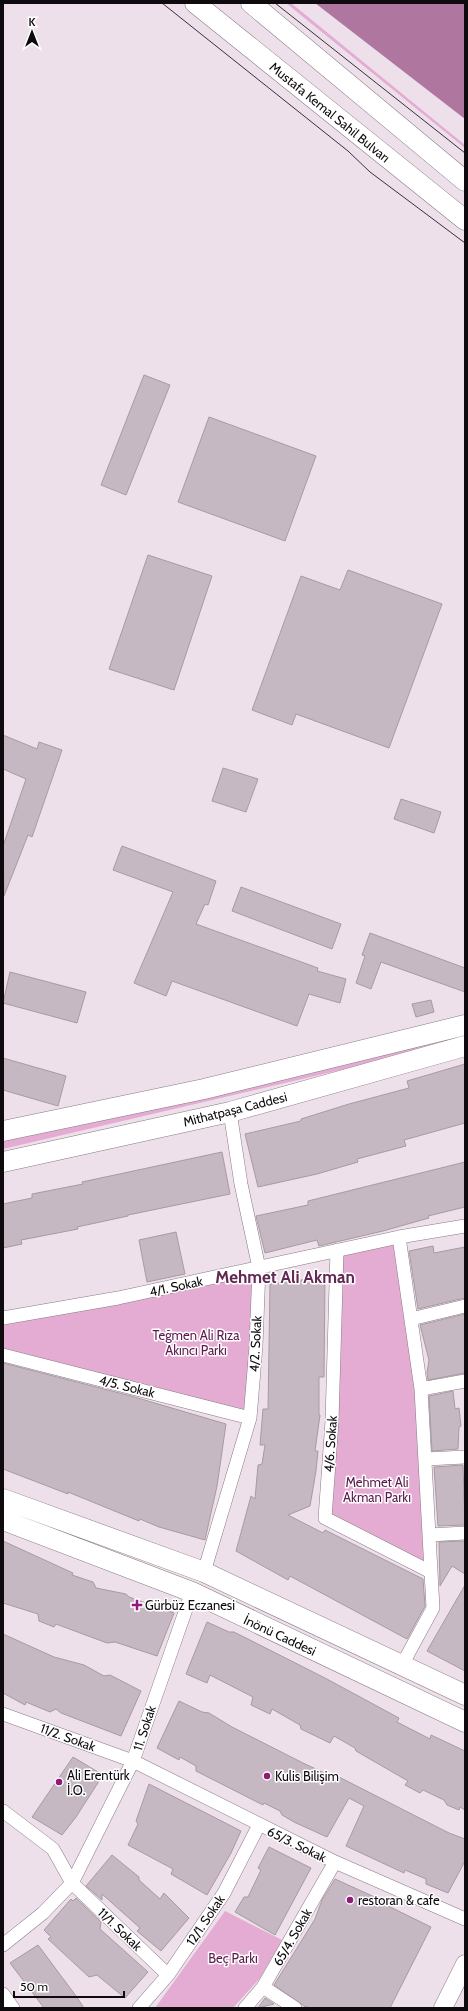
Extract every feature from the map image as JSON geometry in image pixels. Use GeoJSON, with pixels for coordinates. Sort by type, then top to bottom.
{"type":"FeatureCollection","features":[{"type":"Feature","properties":{"kind":"main road","name":"Mustafa Kemal Sahil Bulvarı"},"geometry":{"type":"LineString","coordinates":[[195,3],[465,220]]}},
{"type":"Feature","properties":{"kind":"main road"},"geometry":{"type":"LineString","coordinates":[[251,3],[465,181]]}},
{"type":"Feature","properties":{"kind":"main road","name":"Mithatpaşa Caddesi"},"geometry":{"type":"LineString","coordinates":[[3,1131],[204,1089],[465,1025]]}},
{"type":"Feature","properties":{"kind":"main road","name":"Mithatpaşa Caddesi"},"geometry":{"type":"LineString","coordinates":[[3,1162],[230,1112],[465,1046]]}},
{"type":"Feature","properties":{"kind":"main road","name":"İnönü Caddesi"},"geometry":{"type":"LineString","coordinates":[[3,1498],[204,1572],[465,1695]]}},
{"type":"Feature","properties":{"kind":"main road","name":"İnönü Caddesi"},"geometry":{"type":"LineString","coordinates":[[3,1520],[192,1592],[465,1722]]}},
{"type":"Feature","properties":{"kind":"street","name":"4/2. Sokak"},"geometry":{"type":"LineString","coordinates":[[204,1572],[250,1418],[256,1346],[259,1268],[242,1184],[230,1112]]}},
{"type":"Feature","properties":{"kind":"street","name":"4/1. Sokak"},"geometry":{"type":"LineString","coordinates":[[3,1318],[118,1298],[337,1250],[465,1226]]}},
{"type":"Feature","properties":{"kind":"street"},"geometry":{"type":"LineString","coordinates":[[400,1237],[421,1389],[433,1608],[402,1666]]}},
{"type":"Feature","properties":{"kind":"street","name":"4/6. Sokak"},"geometry":{"type":"LineString","coordinates":[[337,1250],[332,1421],[324,1518],[431,1572]]}},
{"type":"Feature","properties":{"kind":"street"},"geometry":{"type":"LineString","coordinates":[[411,1319],[465,1306]]}},
{"type":"Feature","properties":{"kind":"street","name":"4/5. Sokak"},"geometry":{"type":"LineString","coordinates":[[3,1355],[250,1418]]}},
{"type":"Feature","properties":{"kind":"street"},"geometry":{"type":"LineString","coordinates":[[421,1389],[465,1381]]}},
{"type":"Feature","properties":{"kind":"street"},"geometry":{"type":"LineString","coordinates":[[426,1459],[465,1457]]}},
{"type":"Feature","properties":{"kind":"street"},"geometry":{"type":"LineString","coordinates":[[429,1535],[465,1533]]}},
{"type":"Feature","properties":{"kind":"street","name":"11. Sokak"},"geometry":{"type":"LineString","coordinates":[[3,1945],[43,1913],[72,1883],[133,1761],[192,1592]]}},
{"type":"Feature","properties":{"kind":"street","name":"11/2. Sokak"},"geometry":{"type":"LineString","coordinates":[[4,1715],[133,1761]]}},
{"type":"Feature","properties":{"kind":"street","name":"65/3. Sokak"},"geometry":{"type":"LineString","coordinates":[[133,1761],[335,1862],[465,1919]]}},
{"type":"Feature","properties":{"kind":"street","name":"11/1. Sokak"},"geometry":{"type":"LineString","coordinates":[[3,1811],[53,1849],[72,1883],[168,1975]]}},
{"type":"Feature","properties":{"kind":"street","name":"12/1. Sokak"},"geometry":{"type":"LineString","coordinates":[[139,2008],[168,1975],[224,1893],[259,1825]]}},
{"type":"Feature","properties":{"kind":"street","name":"65/4. Sokak"},"geometry":{"type":"LineString","coordinates":[[245,2008],[263,1987],[335,1862]]}},
{"type":"Feature","properties":{"kind":"street"},"geometry":{"type":"LineString","coordinates":[[443,2008],[465,1964]]}},
{"type":"Feature","properties":{"kind":"street"},"geometry":{"type":"LineString","coordinates":[[263,1987],[295,2008]]}},
{"type":"Feature","properties":{"kind":"street"},"geometry":{"type":"LineString","coordinates":[[3,1994],[13,2008]]}},
{"type":"Feature","properties":{"kind":"green space"},"geometry":{"type":"Polygon","coordinates":[[[286,3],[291,3],[465,145],[465,148],[286,3]]]}},
{"type":"Feature","properties":{"kind":"green space"},"geometry":{"type":"Polygon","coordinates":[[[459,1032],[464,1041],[3,1149],[3,1141],[459,1032]]]}},
{"type":"Feature","properties":{"kind":"green space","name":"Mehmet Ali Akman Parkı"},"geometry":{"type":"Polygon","coordinates":[[[399,1237],[421,1389],[431,1572],[325,1518],[337,1250],[399,1237]]]}},
{"type":"Feature","properties":{"kind":"green space","name":"Teğmen Ali Rıza Akıncı Parkı"},"geometry":{"type":"Polygon","coordinates":[[[259,1268],[250,1418],[3,1355],[3,1318],[259,1268]]]}},
{"type":"Feature","properties":{"kind":"green space","name":"Beç Parkı"},"geometry":{"type":"Polygon","coordinates":[[[225,1911],[282,1940],[260,1978],[233,2008],[155,2008],[225,1911]]]}},
{"type":"Feature","properties":{"kind":"shaded area"},"geometry":{"type":"Polygon","coordinates":[[[315,3],[465,3],[465,119],[315,3]]]}},
{"type":"Feature","properties":{"kind":"building"},"geometry":{"type":"Polygon","coordinates":[[[144,375],[170,385],[126,495],[101,485],[144,375]]]}},
{"type":"Feature","properties":{"kind":"building"},"geometry":{"type":"Polygon","coordinates":[[[209,417],[316,456],[285,541],[178,502],[209,417]]]}},
{"type":"Feature","properties":{"kind":"building"},"geometry":{"type":"Polygon","coordinates":[[[148,555],[212,576],[174,690],[109,669],[148,555]]]}},
{"type":"Feature","properties":{"kind":"building"},"geometry":{"type":"Polygon","coordinates":[[[348,570],[442,604],[389,748],[296,714],[292,725],[252,710],[301,576],[340,590],[348,570]]]}},
{"type":"Feature","properties":{"kind":"building"},"geometry":{"type":"Polygon","coordinates":[[[3,735],[37,749],[39,742],[62,750],[32,837],[28,835],[4,896],[3,846],[26,779],[3,769],[3,735]]]}},
{"type":"Feature","properties":{"kind":"building"},"geometry":{"type":"Polygon","coordinates":[[[223,768],[258,779],[246,812],[212,801],[223,768]]]}},
{"type":"Feature","properties":{"kind":"building"},"geometry":{"type":"Polygon","coordinates":[[[401,799],[441,812],[434,833],[394,819],[401,799]]]}},
{"type":"Feature","properties":{"kind":"building"},"geometry":{"type":"Polygon","coordinates":[[[122,846],[216,881],[208,905],[205,904],[196,924],[318,968],[317,971],[346,979],[340,1003],[309,994],[297,1026],[172,981],[166,996],[134,983],[173,892],[113,870],[122,846]]]}},
{"type":"Feature","properties":{"kind":"building"},"geometry":{"type":"Polygon","coordinates":[[[241,887],[341,924],[332,949],[232,911],[241,887]]]}},
{"type":"Feature","properties":{"kind":"building"},"geometry":{"type":"Polygon","coordinates":[[[370,933],[465,968],[465,992],[381,962],[371,989],[356,983],[365,956],[362,955],[370,933]]]}},
{"type":"Feature","properties":{"kind":"building"},"geometry":{"type":"Polygon","coordinates":[[[10,972],[86,992],[77,1023],[3,1003],[10,972]]]}},
{"type":"Feature","properties":{"kind":"building"},"geometry":{"type":"Polygon","coordinates":[[[431,1000],[434,1012],[416,1017],[412,1004],[431,1000]]]}},
{"type":"Feature","properties":{"kind":"building"},"geometry":{"type":"Polygon","coordinates":[[[3,1058],[66,1076],[58,1106],[3,1090],[3,1058]]]}},
{"type":"Feature","properties":{"kind":"building"},"geometry":{"type":"Polygon","coordinates":[[[465,1064],[465,1123],[404,1140],[406,1146],[357,1159],[358,1162],[317,1174],[258,1187],[245,1134],[301,1121],[301,1119],[349,1104],[409,1088],[407,1081],[465,1064]]]}},
{"type":"Feature","properties":{"kind":"building"},"geometry":{"type":"Polygon","coordinates":[[[222,1152],[230,1194],[128,1215],[77,1227],[78,1229],[21,1240],[22,1244],[3,1248],[3,1204],[32,1198],[32,1194],[83,1184],[82,1182],[222,1152]]]}},
{"type":"Feature","properties":{"kind":"building"},"geometry":{"type":"Polygon","coordinates":[[[465,1162],[465,1207],[428,1216],[429,1218],[383,1231],[319,1246],[317,1240],[265,1253],[256,1216],[308,1205],[308,1201],[465,1162]]]}},
{"type":"Feature","properties":{"kind":"building"},"geometry":{"type":"Polygon","coordinates":[[[176,1232],[185,1274],[147,1282],[139,1240],[176,1232]]]}},
{"type":"Feature","properties":{"kind":"building"},"geometry":{"type":"Polygon","coordinates":[[[433,1246],[434,1253],[465,1247],[465,1298],[418,1309],[409,1251],[433,1246]]]}},
{"type":"Feature","properties":{"kind":"building"},"geometry":{"type":"Polygon","coordinates":[[[325,1277],[324,1377],[319,1377],[320,1415],[315,1451],[318,1451],[316,1471],[310,1506],[288,1515],[323,1533],[325,1530],[423,1579],[425,1606],[407,1639],[290,1576],[288,1580],[236,1551],[251,1496],[255,1499],[258,1465],[262,1464],[265,1445],[260,1445],[263,1409],[268,1409],[270,1284],[325,1277]]]}},
{"type":"Feature","properties":{"kind":"building"},"geometry":{"type":"Polygon","coordinates":[[[465,1314],[465,1373],[428,1380],[427,1373],[429,1360],[420,1325],[465,1314]]]}},
{"type":"Feature","properties":{"kind":"building"},"geometry":{"type":"Polygon","coordinates":[[[3,1363],[131,1396],[226,1424],[217,1486],[205,1540],[159,1527],[140,1519],[139,1521],[68,1492],[68,1494],[3,1469],[3,1363]]]}},
{"type":"Feature","properties":{"kind":"building"},"geometry":{"type":"Polygon","coordinates":[[[453,1391],[455,1409],[459,1408],[461,1426],[459,1427],[458,1449],[432,1451],[429,1396],[453,1391]]]}},
{"type":"Feature","properties":{"kind":"building"},"geometry":{"type":"Polygon","coordinates":[[[463,1465],[465,1525],[438,1526],[434,1467],[463,1465]]]}},
{"type":"Feature","properties":{"kind":"building"},"geometry":{"type":"Polygon","coordinates":[[[3,1541],[73,1573],[72,1575],[93,1582],[96,1588],[126,1594],[129,1597],[174,1613],[157,1656],[115,1642],[107,1643],[56,1624],[54,1627],[39,1621],[38,1614],[3,1603],[3,1541]]]}},
{"type":"Feature","properties":{"kind":"building"},"geometry":{"type":"Polygon","coordinates":[[[465,1541],[465,1574],[452,1566],[440,1586],[439,1542],[465,1541]]]}},
{"type":"Feature","properties":{"kind":"building"},"geometry":{"type":"Polygon","coordinates":[[[465,1585],[465,1671],[427,1651],[465,1585]]]}},
{"type":"Feature","properties":{"kind":"building"},"geometry":{"type":"Polygon","coordinates":[[[207,1622],[229,1632],[234,1632],[325,1678],[399,1718],[397,1722],[430,1739],[431,1735],[465,1751],[465,1810],[460,1807],[459,1810],[447,1805],[444,1800],[423,1790],[420,1793],[405,1785],[408,1781],[356,1751],[355,1748],[334,1736],[330,1743],[301,1729],[300,1725],[272,1709],[270,1714],[251,1705],[253,1697],[210,1675],[207,1683],[186,1674],[207,1622]]]}},
{"type":"Feature","properties":{"kind":"building"},"geometry":{"type":"Polygon","coordinates":[[[3,1634],[54,1657],[84,1665],[104,1676],[110,1675],[141,1691],[121,1736],[61,1713],[56,1709],[50,1712],[26,1702],[25,1705],[3,1693],[3,1634]]]}},
{"type":"Feature","properties":{"kind":"building"},"geometry":{"type":"Polygon","coordinates":[[[179,1701],[202,1712],[209,1713],[232,1727],[303,1763],[335,1778],[339,1777],[449,1833],[465,1839],[465,1861],[448,1893],[426,1884],[426,1879],[405,1870],[404,1873],[346,1846],[364,1806],[349,1798],[327,1837],[294,1822],[282,1815],[280,1811],[264,1803],[263,1805],[196,1771],[196,1766],[180,1757],[179,1760],[157,1748],[179,1701]]]}},
{"type":"Feature","properties":{"kind":"building"},"geometry":{"type":"Polygon","coordinates":[[[73,1757],[103,1775],[76,1817],[62,1835],[32,1817],[73,1757]]]}},
{"type":"Feature","properties":{"kind":"building"},"geometry":{"type":"Polygon","coordinates":[[[149,1784],[241,1831],[231,1853],[207,1895],[171,1874],[173,1869],[128,1845],[138,1824],[136,1821],[149,1784]]]}},
{"type":"Feature","properties":{"kind":"building"},"geometry":{"type":"Polygon","coordinates":[[[269,1847],[311,1868],[275,1935],[235,1912],[244,1897],[248,1897],[261,1870],[258,1868],[269,1847]]]}},
{"type":"Feature","properties":{"kind":"building"},"geometry":{"type":"Polygon","coordinates":[[[112,1855],[139,1877],[139,1880],[160,1899],[164,1893],[189,1918],[161,1951],[137,1931],[140,1928],[102,1894],[102,1900],[86,1886],[112,1855]]]}},
{"type":"Feature","properties":{"kind":"building"},"geometry":{"type":"Polygon","coordinates":[[[335,1879],[379,1899],[378,1901],[431,1927],[390,2008],[311,2008],[304,2006],[274,1985],[315,1919],[322,1900],[335,1879]]]}},
{"type":"Feature","properties":{"kind":"building"},"geometry":{"type":"Polygon","coordinates":[[[76,1898],[101,1922],[100,1929],[148,1972],[125,1998],[97,1975],[89,1977],[48,1939],[51,1937],[44,1930],[71,1899],[73,1901],[76,1898]]]}},
{"type":"Feature","properties":{"kind":"building"},"geometry":{"type":"Polygon","coordinates":[[[38,1945],[84,2008],[44,2008],[10,1963],[38,1945]]]}},
{"type":"Feature","properties":{"kind":"building"},"geometry":{"type":"Polygon","coordinates":[[[265,1998],[274,2004],[258,2008],[265,1998]]]}},
{"type":"Feature","properties":{"kind":"tram line"},"geometry":{"type":"LineString","coordinates":[[162,3],[348,151],[370,172],[465,243]]}},
{"type":"Feature","properties":{"kind":"tram line"},"geometry":{"type":"LineString","coordinates":[[275,3],[465,153]]}},
{"type":"Feature","properties":{"kind":"place","name":"Gürbüz Eczanesi"},"geometry":{"type":"Point","coordinates":[137,1605]}},
{"type":"Feature","properties":{"kind":"place","name":"Kulis Bilişim"},"geometry":{"type":"Point","coordinates":[267,1776]}},
{"type":"Feature","properties":{"kind":"place","name":"Ali Erentürk İ.O."},"geometry":{"type":"Point","coordinates":[59,1782]}},
{"type":"Feature","properties":{"kind":"place","name":"restoran & cafe"},"geometry":{"type":"Point","coordinates":[350,1900]}},
{"type":"Feature","properties":{"kind":"district","name":"Mehmet Ali Akman"},"geometry":{"type":"Point","coordinates":[285,1277]}}]}
